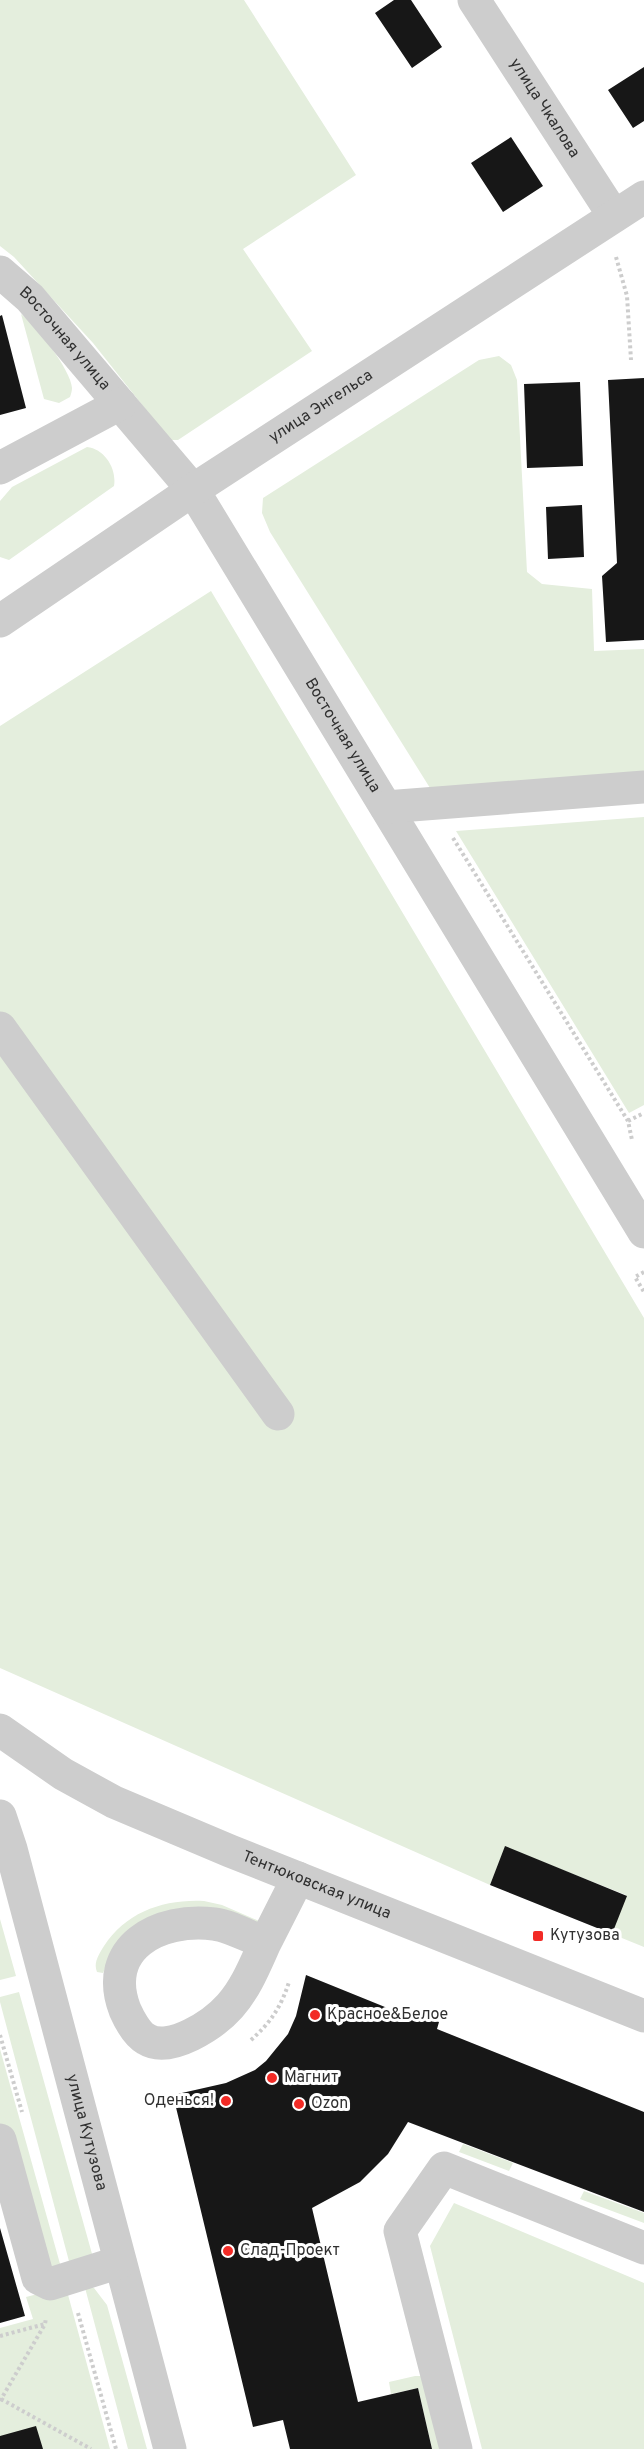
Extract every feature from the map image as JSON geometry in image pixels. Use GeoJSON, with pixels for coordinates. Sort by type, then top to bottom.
{"type":"FeatureCollection","features":[{"type":"Feature","properties":{"kind":"street","name":"улица Чкалова"},"geometry":{"type":"LineString","coordinates":[[474,0],[629,220]]}},
{"type":"Feature","properties":{"kind":"street","name":"улица Энгельса"},"geometry":{"type":"LineString","coordinates":[[0,621],[193,490],[629,220],[644,196]]}},
{"type":"Feature","properties":{"kind":"street","name":"Восточная улица"},"geometry":{"type":"LineString","coordinates":[[0,272],[30,298],[193,490],[644,1232]]}},
{"type":"Feature","properties":{"kind":"street"},"geometry":{"type":"LineString","coordinates":[[0,468],[120,404]]}},
{"type":"Feature","properties":{"kind":"street"},"geometry":{"type":"LineString","coordinates":[[386,807],[644,787]]}},
{"type":"Feature","properties":{"kind":"street"},"geometry":{"type":"LineString","coordinates":[[0,1028],[278,1414]]}},
{"type":"Feature","properties":{"kind":"street","name":"Тентюковская улица"},"geometry":{"type":"LineString","coordinates":[[0,1730],[63,1774],[114,1802],[644,2016]]}},
{"type":"Feature","properties":{"kind":"street","name":"улица Кутузова"},"geometry":{"type":"LineString","coordinates":[[0,1816],[11,1849],[170,2449]]}},
{"type":"Feature","properties":{"kind":"street"},"geometry":{"type":"LineString","coordinates":[[265,1943],[298,1878]]}},
{"type":"Feature","properties":{"kind":"street"},"geometry":{"type":"LineString","coordinates":[[0,2140],[38,2278],[50,2284],[120,2262]]}},
{"type":"Feature","properties":{"kind":"street"},"geometry":{"type":"LineString","coordinates":[[456,2449],[400,2231],[444,2168],[644,2248]]}},
{"type":"Feature","properties":{"kind":"path"},"geometry":{"type":"LineString","coordinates":[[615,251],[627,296],[630,360]]}},
{"type":"Feature","properties":{"kind":"path"},"geometry":{"type":"LineString","coordinates":[[433,804],[628,1121],[644,1113]]}},
{"type":"Feature","properties":{"kind":"path"},"geometry":{"type":"LineString","coordinates":[[644,1272],[635,1277],[644,1292]]}},
{"type":"Feature","properties":{"kind":"path"},"geometry":{"type":"LineString","coordinates":[[0,2336],[45,2324],[0,2400],[91,2449]]}},
{"type":"Feature","properties":{"kind":"green space"},"geometry":{"type":"Polygon","coordinates":[[[0,0],[244,0],[356,175],[243,249],[312,351],[178,440],[170,440],[93,343],[14,257],[0,246],[0,0]]]}},
{"type":"Feature","properties":{"kind":"green space"},"geometry":{"type":"Polygon","coordinates":[[[21,314],[52,348],[66,370],[72,388],[70,397],[59,403],[44,399],[21,314]]]}},
{"type":"Feature","properties":{"kind":"green space"},"geometry":{"type":"Polygon","coordinates":[[[499,356],[511,365],[517,380],[527,572],[542,584],[592,589],[594,651],[644,649],[644,780],[435,796],[270,532],[262,513],[263,498],[479,360],[499,356]]]}},
{"type":"Feature","properties":{"kind":"green space"},"geometry":{"type":"Polygon","coordinates":[[[87,447],[99,452],[108,461],[114,473],[114,486],[9,560],[0,557],[0,501],[12,487],[87,447]]]}},
{"type":"Feature","properties":{"kind":"green space"},"geometry":{"type":"Polygon","coordinates":[[[211,591],[644,1318],[644,1947],[612,1934],[626,1895],[505,1847],[490,1885],[0,1668],[0,726],[211,591]]]}},
{"type":"Feature","properties":{"kind":"green space"},"geometry":{"type":"Polygon","coordinates":[[[644,817],[644,1105],[629,1113],[456,831],[644,817]]]}},
{"type":"Feature","properties":{"kind":"green space"},"geometry":{"type":"Polygon","coordinates":[[[204,1901],[222,1905],[259,1921],[262,1925],[112,1954],[103,1973],[97,1972],[96,1962],[104,1946],[123,1924],[135,1916],[161,1905],[204,1901]]]}},
{"type":"Feature","properties":{"kind":"green space"},"geometry":{"type":"Polygon","coordinates":[[[0,1919],[16,1976],[0,1980],[0,1919]]]}},
{"type":"Feature","properties":{"kind":"green space"},"geometry":{"type":"Polygon","coordinates":[[[19,1992],[94,2261],[70,2265],[0,2002],[0,1997],[19,1992]]]}},
{"type":"Feature","properties":{"kind":"green space"},"geometry":{"type":"Polygon","coordinates":[[[0,2049],[62,2271],[48,2279],[0,2126],[0,2049]]]}},
{"type":"Feature","properties":{"kind":"green space"},"geometry":{"type":"Polygon","coordinates":[[[463,2144],[513,2163],[509,2171],[459,2152],[463,2144]]]}},
{"type":"Feature","properties":{"kind":"green space"},"geometry":{"type":"Polygon","coordinates":[[[584,2191],[644,2213],[644,2223],[580,2199],[584,2191]]]}},
{"type":"Feature","properties":{"kind":"green space"},"geometry":{"type":"Polygon","coordinates":[[[454,2203],[644,2283],[644,2449],[482,2449],[430,2246],[454,2203]]]}},
{"type":"Feature","properties":{"kind":"green space"},"geometry":{"type":"Polygon","coordinates":[[[84,2284],[94,2288],[107,2305],[147,2449],[128,2449],[84,2284]]]}},
{"type":"Feature","properties":{"kind":"green space"},"geometry":{"type":"Polygon","coordinates":[[[61,2288],[67,2291],[110,2449],[0,2449],[0,2328],[33,2319],[26,2297],[61,2288]]]}},
{"type":"Feature","properties":{"kind":"green space"},"geometry":{"type":"Polygon","coordinates":[[[421,2376],[445,2449],[432,2449],[418,2388],[391,2394],[389,2382],[421,2376]]]}},
{"type":"Feature","properties":{"kind":"building"},"geometry":{"type":"Polygon","coordinates":[[[394,0],[411,0],[442,47],[412,68],[375,13],[394,0]]]}},
{"type":"Feature","properties":{"kind":"building"},"geometry":{"type":"Polygon","coordinates":[[[644,67],[644,121],[633,128],[608,90],[644,67]]]}},
{"type":"Feature","properties":{"kind":"building"},"geometry":{"type":"Polygon","coordinates":[[[511,137],[543,186],[503,212],[471,163],[511,137]]]}},
{"type":"Feature","properties":{"kind":"building"},"geometry":{"type":"Polygon","coordinates":[[[2,315],[26,408],[0,415],[0,316],[2,315]]]}},
{"type":"Feature","properties":{"kind":"building"},"geometry":{"type":"Polygon","coordinates":[[[644,378],[644,640],[606,642],[602,576],[617,563],[608,380],[644,378]]]}},
{"type":"Feature","properties":{"kind":"building"},"geometry":{"type":"Polygon","coordinates":[[[580,382],[583,466],[527,468],[524,384],[580,382]]]}},
{"type":"Feature","properties":{"kind":"building"},"geometry":{"type":"Polygon","coordinates":[[[582,505],[584,557],[548,559],[546,507],[582,505]]]}},
{"type":"Feature","properties":{"kind":"building"},"geometry":{"type":"Polygon","coordinates":[[[505,1846],[627,1896],[612,1934],[490,1885],[505,1846]]]}},
{"type":"Feature","properties":{"kind":"building"},"geometry":{"type":"Polygon","coordinates":[[[306,1975],[422,2022],[424,2017],[439,2022],[437,2029],[644,2112],[644,2212],[408,2122],[388,2154],[360,2182],[312,2208],[358,2402],[418,2388],[432,2449],[290,2449],[283,2420],[253,2427],[173,2095],[226,2083],[255,2070],[266,2061],[288,2034],[296,2016],[306,1975]]]}},
{"type":"Feature","properties":{"kind":"building"},"geometry":{"type":"Polygon","coordinates":[[[0,2228],[25,2316],[0,2323],[0,2228]]]}},
{"type":"Feature","properties":{"kind":"building"},"geometry":{"type":"Polygon","coordinates":[[[36,2426],[43,2449],[0,2449],[0,2436],[36,2426]]]}},
{"type":"Feature","properties":{"kind":"place","name":"Кутузова"},"geometry":{"type":"Point","coordinates":[538,1936]}},
{"type":"Feature","properties":{"kind":"place","name":"Красное&Белое"},"geometry":{"type":"Point","coordinates":[315,2015]}},
{"type":"Feature","properties":{"kind":"place","name":"Магнит"},"geometry":{"type":"Point","coordinates":[272,2078]}},
{"type":"Feature","properties":{"kind":"place","name":"Оденься!"},"geometry":{"type":"Point","coordinates":[226,2101]}},
{"type":"Feature","properties":{"kind":"place","name":"Ozon"},"geometry":{"type":"Point","coordinates":[299,2104]}},
{"type":"Feature","properties":{"kind":"place","name":"Слад-Проект"},"geometry":{"type":"Point","coordinates":[228,2251]}}]}
